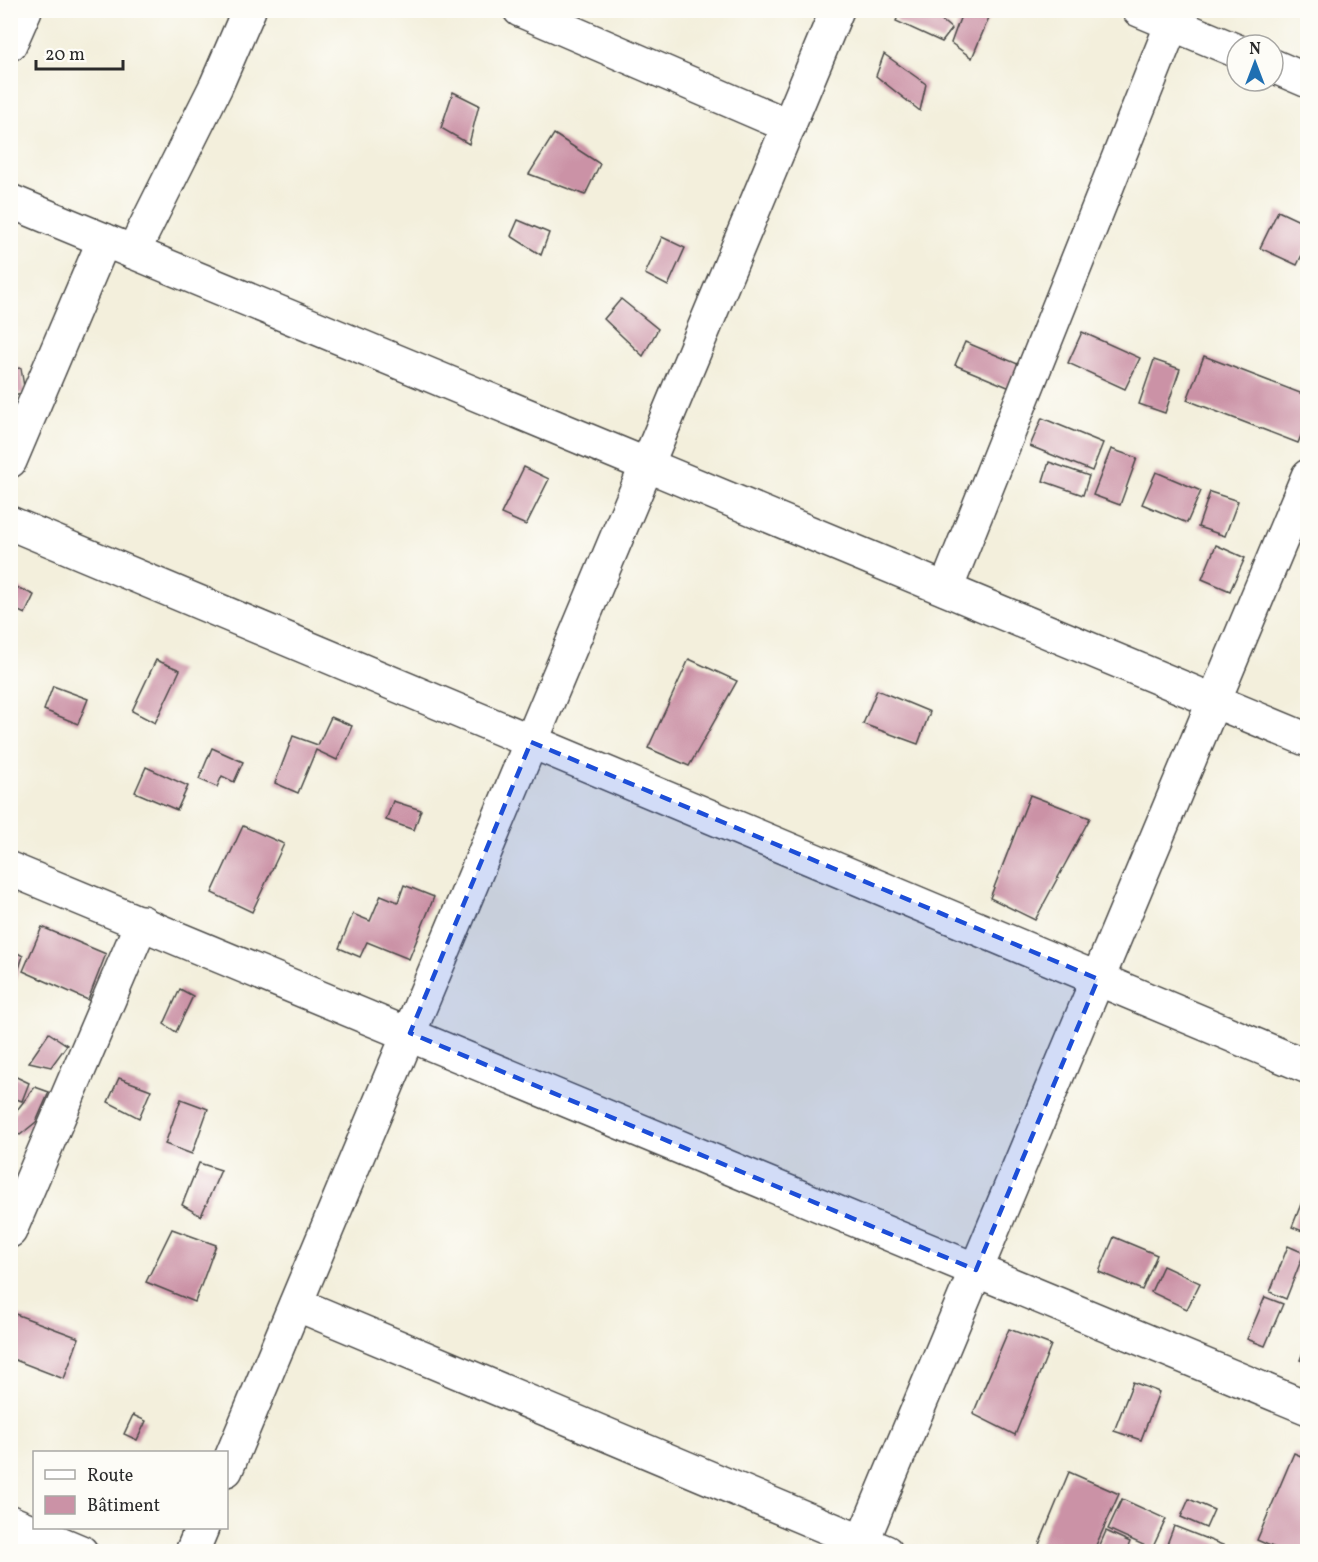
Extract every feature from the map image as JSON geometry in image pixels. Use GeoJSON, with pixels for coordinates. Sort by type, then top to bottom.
{"type":"FeatureCollection","features":[{"type":"Feature","properties":{"kind":"street"},"geometry":{"type":"LineString","coordinates":[[10,44],[25,10]]}},
{"type":"Feature","properties":{"kind":"street"},"geometry":{"type":"LineString","coordinates":[[10,461],[119,246],[216,86],[249,10]]}},
{"type":"Feature","properties":{"kind":"street"},"geometry":{"type":"LineString","coordinates":[[520,10],[789,126]]}},
{"type":"Feature","properties":{"kind":"street"},"geometry":{"type":"LineString","coordinates":[[228,1465],[837,10]]}},
{"type":"Feature","properties":{"kind":"street"},"geometry":{"type":"LineString","coordinates":[[1139,10],[1225,46]]}},
{"type":"Feature","properties":{"kind":"street"},"geometry":{"type":"LineString","coordinates":[[946,589],[1172,24]]}},
{"type":"Feature","properties":{"kind":"street"},"geometry":{"type":"LineString","coordinates":[[1285,71],[1308,81]]}},
{"type":"Feature","properties":{"kind":"street"},"geometry":{"type":"LineString","coordinates":[[10,201],[1308,740]]}},
{"type":"Feature","properties":{"kind":"street"},"geometry":{"type":"LineString","coordinates":[[296,1304],[868,1548],[976,1270],[1308,476]]}},
{"type":"Feature","properties":{"kind":"street"},"geometry":{"type":"LineString","coordinates":[[10,523],[1308,1067]]}},
{"type":"Feature","properties":{"kind":"street"},"geometry":{"type":"LineString","coordinates":[[10,869],[410,1033],[1308,1408]]}},
{"type":"Feature","properties":{"kind":"street"},"geometry":{"type":"LineString","coordinates":[[10,1231],[142,922]]}},
{"type":"Feature","properties":{"kind":"street"},"geometry":{"type":"LineString","coordinates":[[10,1522],[81,1551]]}},
{"type":"Feature","properties":{"kind":"street"},"geometry":{"type":"LineString","coordinates":[[192,1551],[201,1529]]}},
{"type":"Feature","properties":{"kind":"highlighted area"},"geometry":{"type":"Polygon","coordinates":[[[531,742],[1098,979],[976,1270],[410,1033],[531,742]]]}},
{"type":"Feature","properties":{"kind":"building"},"geometry":{"type":"Polygon","coordinates":[[[901,10],[942,10],[939,18],[952,29],[942,42],[896,21],[901,10]]]}},
{"type":"Feature","properties":{"kind":"building"},"geometry":{"type":"Polygon","coordinates":[[[963,10],[992,10],[972,58],[951,43],[963,10]]]}},
{"type":"Feature","properties":{"kind":"building"},"geometry":{"type":"Polygon","coordinates":[[[884,54],[926,84],[920,111],[876,76],[884,54]]]}},
{"type":"Feature","properties":{"kind":"building"},"geometry":{"type":"Polygon","coordinates":[[[453,92],[479,105],[469,144],[441,128],[453,92]]]}},
{"type":"Feature","properties":{"kind":"building"},"geometry":{"type":"Polygon","coordinates":[[[554,134],[600,164],[585,195],[529,174],[554,134]]]}},
{"type":"Feature","properties":{"kind":"building"},"geometry":{"type":"Polygon","coordinates":[[[1278,211],[1308,225],[1308,243],[1297,265],[1260,248],[1278,211]]]}},
{"type":"Feature","properties":{"kind":"building"},"geometry":{"type":"Polygon","coordinates":[[[518,220],[549,233],[541,255],[511,236],[518,220]]]}},
{"type":"Feature","properties":{"kind":"building"},"geometry":{"type":"Polygon","coordinates":[[[662,237],[685,248],[668,286],[645,274],[662,237]]]}},
{"type":"Feature","properties":{"kind":"building"},"geometry":{"type":"Polygon","coordinates":[[[621,299],[658,329],[643,356],[604,319],[621,299]]]}},
{"type":"Feature","properties":{"kind":"building"},"geometry":{"type":"Polygon","coordinates":[[[1082,332],[1140,358],[1125,389],[1068,363],[1082,332]]]}},
{"type":"Feature","properties":{"kind":"building"},"geometry":{"type":"Polygon","coordinates":[[[965,342],[1025,367],[1015,390],[955,365],[965,342]]]}},
{"type":"Feature","properties":{"kind":"building"},"geometry":{"type":"Polygon","coordinates":[[[1204,356],[1308,396],[1308,419],[1298,443],[1187,400],[1204,356]]]}},
{"type":"Feature","properties":{"kind":"building"},"geometry":{"type":"Polygon","coordinates":[[[1154,360],[1180,369],[1165,413],[1139,404],[1154,360]]]}},
{"type":"Feature","properties":{"kind":"building"},"geometry":{"type":"Polygon","coordinates":[[[21,368],[25,393],[10,395],[10,369],[21,368]]]}},
{"type":"Feature","properties":{"kind":"building"},"geometry":{"type":"Polygon","coordinates":[[[1042,418],[1103,443],[1092,471],[1030,446],[1042,418]]]}},
{"type":"Feature","properties":{"kind":"building"},"geometry":{"type":"Polygon","coordinates":[[[1111,449],[1137,458],[1120,505],[1093,495],[1111,449]]]}},
{"type":"Feature","properties":{"kind":"building"},"geometry":{"type":"Polygon","coordinates":[[[1049,462],[1089,476],[1083,495],[1043,481],[1049,462]]]}},
{"type":"Feature","properties":{"kind":"building"},"geometry":{"type":"Polygon","coordinates":[[[524,467],[549,479],[526,525],[501,514],[524,467]]]}},
{"type":"Feature","properties":{"kind":"building"},"geometry":{"type":"Polygon","coordinates":[[[1156,472],[1201,491],[1187,523],[1142,504],[1156,472]]]}},
{"type":"Feature","properties":{"kind":"building"},"geometry":{"type":"Polygon","coordinates":[[[1210,492],[1238,501],[1225,536],[1198,527],[1210,492]]]}},
{"type":"Feature","properties":{"kind":"building"},"geometry":{"type":"Polygon","coordinates":[[[1216,545],[1245,558],[1230,591],[1202,579],[1216,545]]]}},
{"type":"Feature","properties":{"kind":"building"},"geometry":{"type":"Polygon","coordinates":[[[10,584],[34,595],[25,614],[10,607],[10,584]]]}},
{"type":"Feature","properties":{"kind":"building"},"geometry":{"type":"Polygon","coordinates":[[[689,659],[737,681],[689,766],[648,748],[689,659]]]}},
{"type":"Feature","properties":{"kind":"building"},"geometry":{"type":"Polygon","coordinates":[[[156,660],[180,670],[155,723],[132,711],[156,660]]]}},
{"type":"Feature","properties":{"kind":"building"},"geometry":{"type":"Polygon","coordinates":[[[53,686],[88,699],[78,724],[44,710],[53,686]]]}},
{"type":"Feature","properties":{"kind":"building"},"geometry":{"type":"Polygon","coordinates":[[[877,690],[930,712],[918,744],[863,724],[877,690]]]}},
{"type":"Feature","properties":{"kind":"building"},"geometry":{"type":"Polygon","coordinates":[[[331,717],[352,726],[337,760],[316,750],[298,793],[275,783],[293,736],[318,745],[331,717]]]}},
{"type":"Feature","properties":{"kind":"building"},"geometry":{"type":"Polygon","coordinates":[[[212,748],[243,762],[234,782],[222,776],[217,787],[199,779],[212,748]]]}},
{"type":"Feature","properties":{"kind":"building"},"geometry":{"type":"Polygon","coordinates":[[[146,767],[188,786],[177,810],[135,792],[146,767]]]}},
{"type":"Feature","properties":{"kind":"building"},"geometry":{"type":"Polygon","coordinates":[[[1030,795],[1090,818],[1035,920],[990,898],[1030,795]]]}},
{"type":"Feature","properties":{"kind":"building"},"geometry":{"type":"Polygon","coordinates":[[[393,801],[421,810],[414,830],[386,820],[393,801]]]}},
{"type":"Feature","properties":{"kind":"building"},"geometry":{"type":"Polygon","coordinates":[[[243,826],[284,844],[252,912],[212,893],[243,826]]]}},
{"type":"Feature","properties":{"kind":"building"},"geometry":{"type":"Polygon","coordinates":[[[404,885],[434,897],[409,959],[367,942],[360,957],[339,948],[353,914],[370,921],[381,895],[398,902],[404,885]]]}},
{"type":"Feature","properties":{"kind":"building"},"geometry":{"type":"Polygon","coordinates":[[[42,927],[106,954],[88,1000],[23,971],[42,927]]]}},
{"type":"Feature","properties":{"kind":"building"},"geometry":{"type":"Polygon","coordinates":[[[14,951],[23,956],[11,993],[10,964],[14,951]]]}},
{"type":"Feature","properties":{"kind":"building"},"geometry":{"type":"Polygon","coordinates":[[[180,989],[193,996],[176,1032],[164,1024],[180,989]]]}},
{"type":"Feature","properties":{"kind":"building"},"geometry":{"type":"Polygon","coordinates":[[[49,1033],[67,1045],[51,1067],[29,1062],[49,1033]]]}},
{"type":"Feature","properties":{"kind":"building"},"geometry":{"type":"Polygon","coordinates":[[[10,1074],[29,1083],[22,1101],[10,1097],[10,1074]]]}},
{"type":"Feature","properties":{"kind":"building"},"geometry":{"type":"Polygon","coordinates":[[[119,1078],[151,1090],[139,1118],[108,1102],[119,1078]]]}},
{"type":"Feature","properties":{"kind":"building"},"geometry":{"type":"Polygon","coordinates":[[[35,1087],[49,1092],[36,1122],[20,1135],[10,1131],[10,1119],[35,1087]]]}},
{"type":"Feature","properties":{"kind":"building"},"geometry":{"type":"Polygon","coordinates":[[[181,1099],[208,1109],[192,1154],[165,1144],[181,1099]]]}},
{"type":"Feature","properties":{"kind":"building"},"geometry":{"type":"Polygon","coordinates":[[[199,1163],[221,1170],[201,1216],[182,1205],[199,1163]]]}},
{"type":"Feature","properties":{"kind":"building"},"geometry":{"type":"Polygon","coordinates":[[[1308,1189],[1308,1233],[1292,1227],[1308,1189]]]}},
{"type":"Feature","properties":{"kind":"building"},"geometry":{"type":"Polygon","coordinates":[[[172,1229],[216,1245],[195,1302],[146,1282],[172,1229]]]}},
{"type":"Feature","properties":{"kind":"building"},"geometry":{"type":"Polygon","coordinates":[[[1114,1237],[1157,1255],[1142,1290],[1099,1272],[1114,1237]]]}},
{"type":"Feature","properties":{"kind":"building"},"geometry":{"type":"Polygon","coordinates":[[[1288,1246],[1304,1253],[1286,1299],[1270,1292],[1288,1246]]]}},
{"type":"Feature","properties":{"kind":"building"},"geometry":{"type":"Polygon","coordinates":[[[1163,1266],[1200,1283],[1187,1309],[1151,1292],[1163,1266]]]}},
{"type":"Feature","properties":{"kind":"building"},"geometry":{"type":"Polygon","coordinates":[[[1265,1297],[1283,1304],[1265,1346],[1247,1339],[1265,1297]]]}},
{"type":"Feature","properties":{"kind":"building"},"geometry":{"type":"Polygon","coordinates":[[[10,1312],[79,1338],[64,1379],[10,1358],[10,1312]]]}},
{"type":"Feature","properties":{"kind":"building"},"geometry":{"type":"Polygon","coordinates":[[[1009,1329],[1051,1345],[1015,1435],[973,1414],[1009,1329]]]}},
{"type":"Feature","properties":{"kind":"building"},"geometry":{"type":"Polygon","coordinates":[[[1308,1342],[1308,1363],[1300,1360],[1308,1342]]]}},
{"type":"Feature","properties":{"kind":"building"},"geometry":{"type":"Polygon","coordinates":[[[1133,1382],[1159,1392],[1141,1440],[1114,1431],[1133,1382]]]}},
{"type":"Feature","properties":{"kind":"building"},"geometry":{"type":"Polygon","coordinates":[[[133,1415],[146,1421],[137,1440],[124,1434],[133,1415]]]}},
{"type":"Feature","properties":{"kind":"building"},"geometry":{"type":"Polygon","coordinates":[[[1294,1453],[1308,1459],[1308,1546],[1305,1552],[1284,1552],[1257,1540],[1294,1453]]]}},
{"type":"Feature","properties":{"kind":"building"},"geometry":{"type":"Polygon","coordinates":[[[1069,1472],[1119,1494],[1093,1552],[1036,1552],[1069,1472]]]}},
{"type":"Feature","properties":{"kind":"building"},"geometry":{"type":"Polygon","coordinates":[[[1122,1499],[1166,1519],[1152,1549],[1108,1529],[1122,1499]]]}},
{"type":"Feature","properties":{"kind":"building"},"geometry":{"type":"Polygon","coordinates":[[[1189,1499],[1214,1510],[1206,1528],[1181,1517],[1189,1499]]]}},
{"type":"Feature","properties":{"kind":"building"},"geometry":{"type":"Polygon","coordinates":[[[1174,1526],[1238,1551],[1238,1552],[1164,1552],[1174,1526]]]}},
{"type":"Feature","properties":{"kind":"building"},"geometry":{"type":"Polygon","coordinates":[[[1106,1531],[1130,1542],[1126,1552],[1097,1552],[1106,1531]]]}}]}
